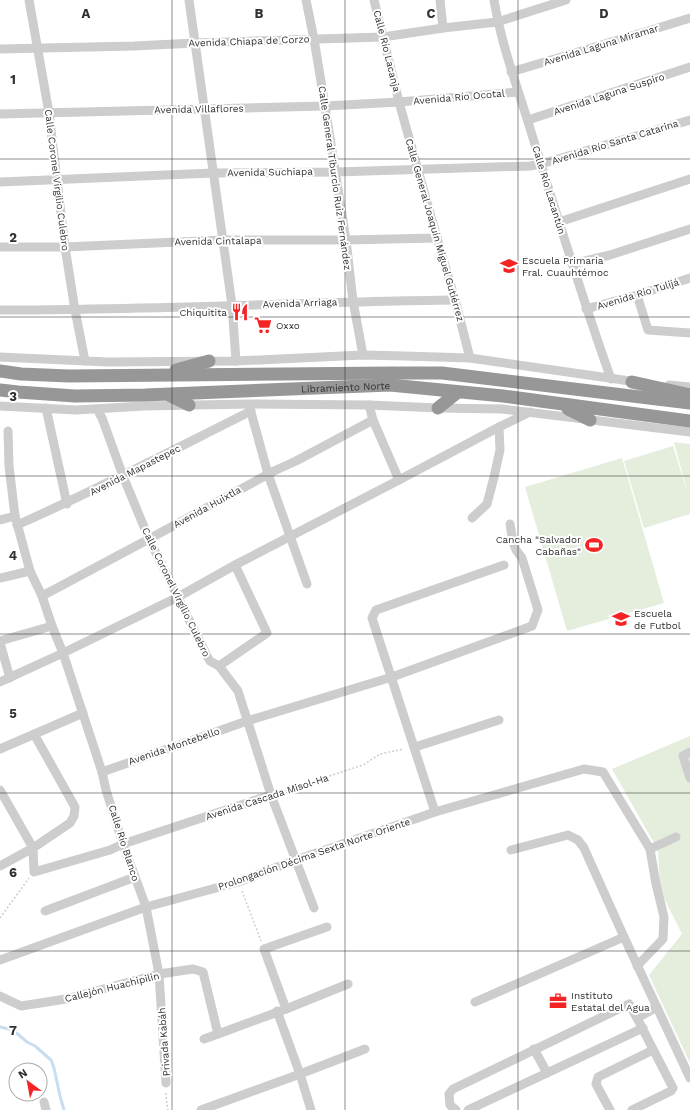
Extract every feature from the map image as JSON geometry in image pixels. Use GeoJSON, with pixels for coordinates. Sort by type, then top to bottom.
{"type":"FeatureCollection","features":[{"type":"Feature","properties":{"kind":"highway"},"geometry":{"type":"LineString","coordinates":[[158,375],[209,361]]}},
{"type":"Feature","properties":{"kind":"highway","name":"Libramiento Norte"},"geometry":{"type":"LineString","coordinates":[[0,371],[21,374],[69,376],[442,373],[690,403]]}},
{"type":"Feature","properties":{"kind":"highway"},"geometry":{"type":"LineString","coordinates":[[632,382],[690,396]]}},
{"type":"Feature","properties":{"kind":"highway","name":"Libramiento Norte"},"geometry":{"type":"LineString","coordinates":[[0,390],[75,396],[167,394],[390,385],[503,396],[690,421]]}},
{"type":"Feature","properties":{"kind":"highway"},"geometry":{"type":"LineString","coordinates":[[438,408],[458,392]]}},
{"type":"Feature","properties":{"kind":"highway"},"geometry":{"type":"LineString","coordinates":[[167,394],[189,405]]}},
{"type":"Feature","properties":{"kind":"highway"},"geometry":{"type":"LineString","coordinates":[[555,403],[590,420]]}},
{"type":"Feature","properties":{"kind":"street","name":"Calle Coronel Virgilio Culebro"},"geometry":{"type":"LineString","coordinates":[[29,0],[49,113],[65,247],[85,361]]}},
{"type":"Feature","properties":{"kind":"street"},"geometry":{"type":"LineString","coordinates":[[189,0],[232,306],[236,361]]}},
{"type":"Feature","properties":{"kind":"street","name":"Calle General Tiburcio Ruiz Fernández"},"geometry":{"type":"LineString","coordinates":[[306,0],[314,38],[336,172],[353,301],[364,355]]}},
{"type":"Feature","properties":{"kind":"street","name":"Calle Río Lacanja"},"geometry":{"type":"LineString","coordinates":[[374,0],[399,102]]}},
{"type":"Feature","properties":{"kind":"street"},"geometry":{"type":"LineString","coordinates":[[440,0],[443,28]]}},
{"type":"Feature","properties":{"kind":"street","name":"Calle Río Lacantún"},"geometry":{"type":"LineString","coordinates":[[494,0],[497,22],[511,72],[528,120],[586,309],[610,379]]}},
{"type":"Feature","properties":{"kind":"street","name":"Avenida Chiapa de Corzo"},"geometry":{"type":"LineString","coordinates":[[0,48],[134,46],[314,38],[383,37],[497,22],[566,0]]}},
{"type":"Feature","properties":{"kind":"street","name":"Avenida Laguna Miramar"},"geometry":{"type":"LineString","coordinates":[[511,72],[690,18]]}},
{"type":"Feature","properties":{"kind":"street","name":"Avenida Laguna Suspiro"},"geometry":{"type":"LineString","coordinates":[[528,120],[690,67]]}},
{"type":"Feature","properties":{"kind":"street","name":"Avenida Río Ocotal"},"geometry":{"type":"LineString","coordinates":[[399,102],[518,92]]}},
{"type":"Feature","properties":{"kind":"street","name":"Avenida Villaflores"},"geometry":{"type":"LineString","coordinates":[[0,114],[210,110],[399,102]]}},
{"type":"Feature","properties":{"kind":"street","name":"Calle General Joaquín Miguel Gutiérrez"},"geometry":{"type":"LineString","coordinates":[[399,102],[470,358]]}},
{"type":"Feature","properties":{"kind":"street","name":"Avenida Río Santa Catarina"},"geometry":{"type":"LineString","coordinates":[[541,164],[690,120]]}},
{"type":"Feature","properties":{"kind":"street","name":"Avenida Suchiapa"},"geometry":{"type":"LineString","coordinates":[[0,182],[213,173],[336,172],[530,166],[541,164]]}},
{"type":"Feature","properties":{"kind":"street"},"geometry":{"type":"LineString","coordinates":[[559,222],[690,179]]}},
{"type":"Feature","properties":{"kind":"street"},"geometry":{"type":"LineString","coordinates":[[572,264],[610,255],[690,229]]}},
{"type":"Feature","properties":{"kind":"street","name":"Avenida Cintalapa"},"geometry":{"type":"LineString","coordinates":[[0,247],[65,247],[223,240],[437,238]]}},
{"type":"Feature","properties":{"kind":"street","name":"Avenida Río Tulijá"},"geometry":{"type":"LineString","coordinates":[[586,309],[638,295],[690,278]]}},
{"type":"Feature","properties":{"kind":"street"},"geometry":{"type":"LineString","coordinates":[[638,295],[648,330],[690,333]]}},
{"type":"Feature","properties":{"kind":"street","name":"Avenida Arriaga"},"geometry":{"type":"LineString","coordinates":[[0,310],[75,310],[353,301],[455,300]]}},
{"type":"Feature","properties":{"kind":"street"},"geometry":{"type":"LineString","coordinates":[[0,357],[108,362],[236,361],[364,355],[470,358],[632,382],[690,387]]}},
{"type":"Feature","properties":{"kind":"street","name":"Libramiento Norte"},"geometry":{"type":"LineString","coordinates":[[0,406],[76,410],[189,405],[250,407],[369,405],[502,409],[690,432]]}},
{"type":"Feature","properties":{"kind":"street"},"geometry":{"type":"LineString","coordinates":[[369,405],[373,420],[399,480]]}},
{"type":"Feature","properties":{"kind":"street"},"geometry":{"type":"LineString","coordinates":[[250,407],[268,474],[307,584]]}},
{"type":"Feature","properties":{"kind":"street","name":"Avenida Mapastepec"},"geometry":{"type":"LineString","coordinates":[[0,520],[16,521],[67,504],[123,476],[250,407]]}},
{"type":"Feature","properties":{"kind":"street"},"geometry":{"type":"LineString","coordinates":[[46,408],[67,504]]}},
{"type":"Feature","properties":{"kind":"street","name":"Calle Coronel Virgilio Culebro"},"geometry":{"type":"LineString","coordinates":[[97,408],[149,539],[210,661],[219,666],[238,691],[271,796],[314,908]]}},
{"type":"Feature","properties":{"kind":"street"},"geometry":{"type":"LineString","coordinates":[[0,682],[178,597],[235,565],[530,412]]}},
{"type":"Feature","properties":{"kind":"street","name":"Avenida Huixtla"},"geometry":{"type":"LineString","coordinates":[[42,596],[268,474],[296,461],[373,420]]}},
{"type":"Feature","properties":{"kind":"street"},"geometry":{"type":"LineString","coordinates":[[472,518],[487,504],[500,450],[499,427]]}},
{"type":"Feature","properties":{"kind":"street"},"geometry":{"type":"LineString","coordinates":[[0,749],[83,713],[42,596],[30,571],[16,521],[4,467],[8,431]]}},
{"type":"Feature","properties":{"kind":"street","name":"Avenida Montebello"},"geometry":{"type":"LineString","coordinates":[[102,772],[247,721],[392,677],[532,626],[538,610],[522,558],[516,550],[513,542],[510,524]]}},
{"type":"Feature","properties":{"kind":"street"},"geometry":{"type":"LineString","coordinates":[[219,666],[267,633],[235,565]]}},
{"type":"Feature","properties":{"kind":"street"},"geometry":{"type":"LineString","coordinates":[[435,812],[372,618],[376,610],[504,565]]}},
{"type":"Feature","properties":{"kind":"street"},"geometry":{"type":"LineString","coordinates":[[0,578],[30,571]]}},
{"type":"Feature","properties":{"kind":"street"},"geometry":{"type":"LineString","coordinates":[[10,678],[0,642],[52,626]]}},
{"type":"Feature","properties":{"kind":"street","name":"Calle Río Blanco"},"geometry":{"type":"LineString","coordinates":[[83,713],[123,844],[146,907],[159,974]]}},
{"type":"Feature","properties":{"kind":"street"},"geometry":{"type":"LineString","coordinates":[[415,747],[499,720]]}},
{"type":"Feature","properties":{"kind":"street"},"geometry":{"type":"LineString","coordinates":[[0,866],[33,848],[70,823],[74,816],[75,806],[34,734]]}},
{"type":"Feature","properties":{"kind":"street"},"geometry":{"type":"LineString","coordinates":[[690,752],[683,756],[690,778]]}},
{"type":"Feature","properties":{"kind":"street","name":"Prolongación Décima Sexta Norte Oriente"},"geometry":{"type":"LineString","coordinates":[[0,960],[146,907],[238,882],[296,860],[435,812],[584,769],[604,772],[650,849]]}},
{"type":"Feature","properties":{"kind":"street"},"geometry":{"type":"LineString","coordinates":[[0,790],[33,848],[34,872]]}},
{"type":"Feature","properties":{"kind":"street","name":"Avenida Cascada Misol-Ha"},"geometry":{"type":"LineString","coordinates":[[34,872],[110,850],[123,844],[271,796]]}},
{"type":"Feature","properties":{"kind":"street"},"geometry":{"type":"LineString","coordinates":[[511,850],[568,836],[578,840],[584,848],[690,1078]]}},
{"type":"Feature","properties":{"kind":"street"},"geometry":{"type":"LineString","coordinates":[[638,966],[663,940],[664,916],[656,884],[650,849],[676,837]]}},
{"type":"Feature","properties":{"kind":"street"},"geometry":{"type":"LineString","coordinates":[[45,911],[134,877]]}},
{"type":"Feature","properties":{"kind":"street"},"geometry":{"type":"LineString","coordinates":[[312,1110],[300,1074],[264,949],[328,927]]}},
{"type":"Feature","properties":{"kind":"street"},"geometry":{"type":"LineString","coordinates":[[475,1002],[624,937]]}},
{"type":"Feature","properties":{"kind":"street","name":"Callejón Huachipilin"},"geometry":{"type":"LineString","coordinates":[[0,996],[21,1006],[66,999],[159,974],[193,969],[203,972],[218,1034]]}},
{"type":"Feature","properties":{"kind":"street","name":"Privada Kabáh"},"geometry":{"type":"LineString","coordinates":[[159,974],[166,1083]]}},
{"type":"Feature","properties":{"kind":"street"},"geometry":{"type":"LineString","coordinates":[[204,1038],[348,984]]}},
{"type":"Feature","properties":{"kind":"street"},"geometry":{"type":"LineString","coordinates":[[456,1110],[450,1105],[449,1094],[452,1089],[629,1004],[673,1088],[671,1091],[632,1110]]}},
{"type":"Feature","properties":{"kind":"street"},"geometry":{"type":"LineString","coordinates":[[637,1018],[657,1007]]}},
{"type":"Feature","properties":{"kind":"street"},"geometry":{"type":"LineString","coordinates":[[468,1110],[642,1028]]}},
{"type":"Feature","properties":{"kind":"street"},"geometry":{"type":"LineString","coordinates":[[201,1110],[365,1049]]}},
{"type":"Feature","properties":{"kind":"street"},"geometry":{"type":"LineString","coordinates":[[534,1049],[547,1073]]}},
{"type":"Feature","properties":{"kind":"street"},"geometry":{"type":"LineString","coordinates":[[610,1110],[596,1084],[598,1077],[653,1050]]}},
{"type":"Feature","properties":{"kind":"path","name":"Avenida Cascada Misol-Ha"},"geometry":{"type":"LineString","coordinates":[[271,796],[363,765],[380,754],[415,747]]}},
{"type":"Feature","properties":{"kind":"path"},"geometry":{"type":"LineString","coordinates":[[0,918],[34,872]]}},
{"type":"Feature","properties":{"kind":"path"},"geometry":{"type":"LineString","coordinates":[[238,882],[264,949]]}},
{"type":"Feature","properties":{"kind":"path","name":"Privada Kabáh"},"geometry":{"type":"LineString","coordinates":[[166,1083],[168,1110]]}},
{"type":"Feature","properties":{"kind":"green space"},"geometry":{"type":"Polygon","coordinates":[[[674,442],[690,444],[690,514],[644,528],[624,461],[673,446],[688,495],[674,442]]]}},
{"type":"Feature","properties":{"kind":"green space","name":"Cancha \"Salvador Cabañas\""},"geometry":{"type":"Polygon","coordinates":[[[622,458],[664,603],[567,631],[525,487],[622,458]]]}},
{"type":"Feature","properties":{"kind":"green space"},"geometry":{"type":"Polygon","coordinates":[[[690,736],[690,1063],[649,975],[682,934],[660,890],[658,850],[612,769],[690,736]]]}},
{"type":"Feature","properties":{"kind":"waterway"},"geometry":{"type":"LineString","coordinates":[[0,1027],[13,1030],[51,1060],[64,1110]]}},
{"type":"Feature","properties":{"kind":"place","name":"Escuela Primaria Fral. Cuauhtémoc"},"geometry":{"type":"Point","coordinates":[509,266]}},
{"type":"Feature","properties":{"kind":"place","name":"Chiquitita"},"geometry":{"type":"Point","coordinates":[240,312]}},
{"type":"Feature","properties":{"kind":"place","name":"Oxxo"},"geometry":{"type":"Point","coordinates":[263,325]}},
{"type":"Feature","properties":{"kind":"place","name":"Cancha \"Salvador Cabañas\""},"geometry":{"type":"Point","coordinates":[594,545]}},
{"type":"Feature","properties":{"kind":"place","name":"Escuela de Futbol"},"geometry":{"type":"Point","coordinates":[621,619]}},
{"type":"Feature","properties":{"kind":"place","name":"Instituto Estatal del Agua"},"geometry":{"type":"Point","coordinates":[558,1001]}}]}
